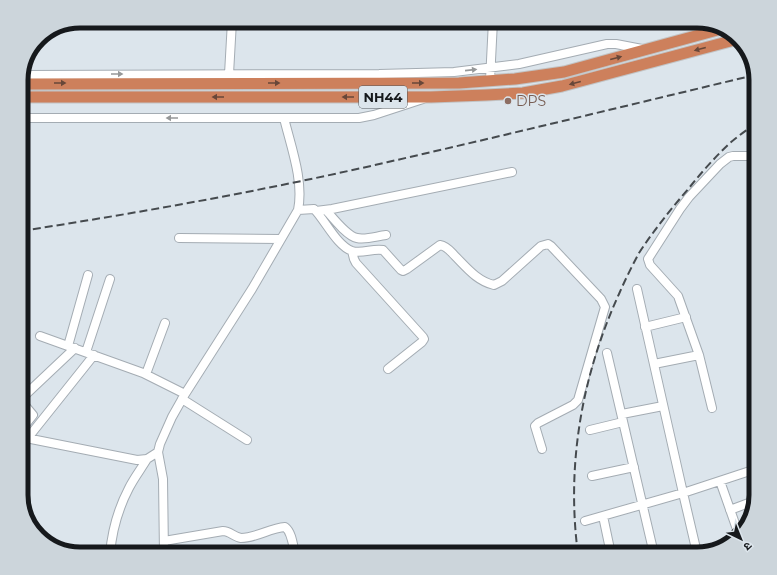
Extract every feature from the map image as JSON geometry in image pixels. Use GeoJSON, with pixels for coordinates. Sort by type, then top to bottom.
{"type":"FeatureCollection","features":[{"type":"Feature","properties":{"kind":"highway","name":"NH44"},"geometry":{"type":"LineString","coordinates":[[28,84],[459,83],[564,72],[714,31]]}},
{"type":"Feature","properties":{"kind":"highway","name":"NH44"},"geometry":{"type":"LineString","coordinates":[[28,97],[431,97],[523,93],[562,86],[731,41]]}},
{"type":"Feature","properties":{"kind":"street"},"geometry":{"type":"LineString","coordinates":[[229,74],[232,28]]}},
{"type":"Feature","properties":{"kind":"street"},"geometry":{"type":"LineString","coordinates":[[490,80],[493,28]]}},
{"type":"Feature","properties":{"kind":"street"},"geometry":{"type":"LineString","coordinates":[[29,74],[379,74],[454,72],[519,64],[606,44],[616,44],[644,50]]}},
{"type":"Feature","properties":{"kind":"street"},"geometry":{"type":"LineString","coordinates":[[28,118],[358,118],[374,115],[431,97]]}},
{"type":"Feature","properties":{"kind":"street"},"geometry":{"type":"LineString","coordinates":[[164,547],[163,479],[158,452],[160,444],[184,397],[298,210],[300,201],[299,181],[284,118]]}},
{"type":"Feature","properties":{"kind":"street"},"geometry":{"type":"LineString","coordinates":[[712,408],[699,355],[678,296],[650,264],[648,259],[684,203],[720,164],[729,157],[749,156]]}},
{"type":"Feature","properties":{"kind":"street"},"geometry":{"type":"LineString","coordinates":[[316,211],[512,172]]}},
{"type":"Feature","properties":{"kind":"street"},"geometry":{"type":"LineString","coordinates":[[298,210],[310,208],[316,211],[342,244],[352,251],[376,249],[384,250],[398,268],[403,271],[437,246],[444,246],[477,277],[484,282],[494,285],[502,281],[541,246],[548,244],[551,246],[601,299],[605,307],[578,400],[573,405],[535,426],[542,449]]}},
{"type":"Feature","properties":{"kind":"street"},"geometry":{"type":"LineString","coordinates":[[326,210],[349,234],[356,238],[386,235]]}},
{"type":"Feature","properties":{"kind":"street"},"geometry":{"type":"LineString","coordinates":[[179,238],[281,240]]}},
{"type":"Feature","properties":{"kind":"street"},"geometry":{"type":"LineString","coordinates":[[352,251],[352,256],[356,263],[424,339],[388,369]]}},
{"type":"Feature","properties":{"kind":"street"},"geometry":{"type":"LineString","coordinates":[[28,392],[72,347],[88,276]]}},
{"type":"Feature","properties":{"kind":"street"},"geometry":{"type":"LineString","coordinates":[[28,433],[90,354],[110,279]]}},
{"type":"Feature","properties":{"kind":"street"},"geometry":{"type":"LineString","coordinates":[[637,289],[695,547]]}},
{"type":"Feature","properties":{"kind":"street"},"geometry":{"type":"LineString","coordinates":[[645,327],[686,317]]}},
{"type":"Feature","properties":{"kind":"street"},"geometry":{"type":"LineString","coordinates":[[146,374],[164,323]]}},
{"type":"Feature","properties":{"kind":"street"},"geometry":{"type":"LineString","coordinates":[[40,336],[146,374],[184,397],[247,440]]}},
{"type":"Feature","properties":{"kind":"street"},"geometry":{"type":"LineString","coordinates":[[607,353],[652,547]]}},
{"type":"Feature","properties":{"kind":"street"},"geometry":{"type":"LineString","coordinates":[[654,364],[699,355]]}},
{"type":"Feature","properties":{"kind":"street"},"geometry":{"type":"LineString","coordinates":[[590,430],[622,418],[663,406]]}},
{"type":"Feature","properties":{"kind":"street"},"geometry":{"type":"LineString","coordinates":[[28,410],[32,415],[28,420]]}},
{"type":"Feature","properties":{"kind":"street"},"geometry":{"type":"LineString","coordinates":[[28,439],[137,460],[147,459]]}},
{"type":"Feature","properties":{"kind":"street"},"geometry":{"type":"LineString","coordinates":[[111,547],[113,529],[130,486],[147,459],[158,452]]}},
{"type":"Feature","properties":{"kind":"street"},"geometry":{"type":"LineString","coordinates":[[592,476],[634,467]]}},
{"type":"Feature","properties":{"kind":"street"},"geometry":{"type":"LineString","coordinates":[[585,521],[683,493],[749,471]]}},
{"type":"Feature","properties":{"kind":"street"},"geometry":{"type":"LineString","coordinates":[[720,481],[733,519]]}},
{"type":"Feature","properties":{"kind":"street"},"geometry":{"type":"LineString","coordinates":[[730,510],[749,503]]}},
{"type":"Feature","properties":{"kind":"street"},"geometry":{"type":"LineString","coordinates":[[603,516],[610,547]]}},
{"type":"Feature","properties":{"kind":"street"},"geometry":{"type":"LineString","coordinates":[[164,542],[223,530],[238,537],[246,537],[285,527],[290,533],[293,547]]}},
{"type":"Feature","properties":{"kind":"railway"},"geometry":{"type":"LineString","coordinates":[[28,230],[205,200],[297,182],[480,141],[749,76]]}},
{"type":"Feature","properties":{"kind":"railway"},"geometry":{"type":"LineString","coordinates":[[577,547],[574,487],[580,421],[595,356],[606,325],[621,289],[639,253],[657,228],[714,159],[730,143],[749,128]]}},
{"type":"Feature","properties":{"kind":"place","name":"DPS"},"geometry":{"type":"Point","coordinates":[508,101]}}]}
